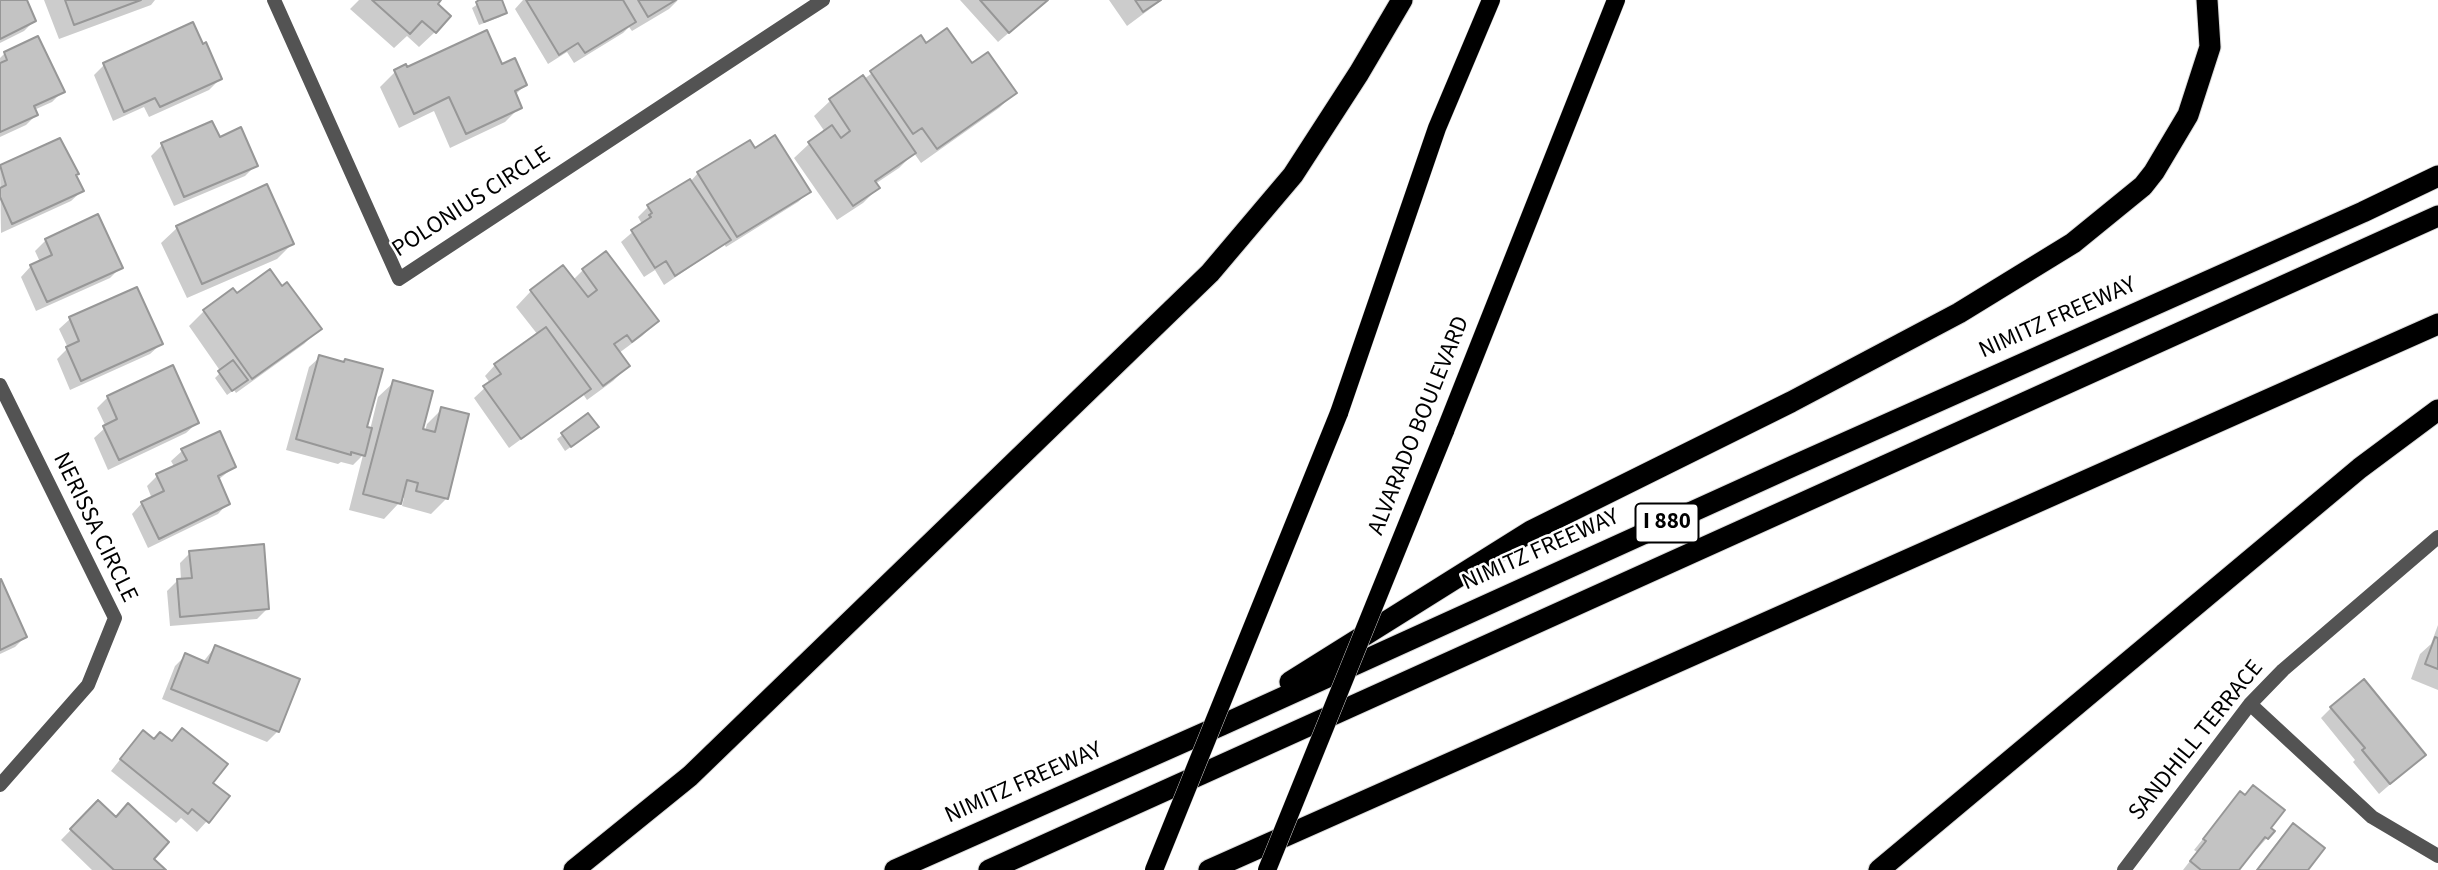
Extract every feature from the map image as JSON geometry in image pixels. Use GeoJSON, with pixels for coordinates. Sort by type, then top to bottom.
{"type":"FeatureCollection","features":[{"type":"Feature","properties":{"kind":"highway"},"geometry":{"type":"LineString","coordinates":[[574,870],[690,776],[1210,273],[1293,175],[1402,0]]}},
{"type":"Feature","properties":{"kind":"highway"},"geometry":{"type":"LineString","coordinates":[[1222,725],[1531,531],[1791,402],[1959,313],[2073,243],[2143,186],[2188,115],[2210,47],[2207,0]]}},
{"type":"Feature","properties":{"kind":"highway","name":"NIMITZ FREEWAY"},"geometry":{"type":"LineString","coordinates":[[895,870],[2438,176]]}},
{"type":"Feature","properties":{"kind":"highway","name":"I 880"},"geometry":{"type":"LineString","coordinates":[[989,870],[2438,216]]}},
{"type":"Feature","properties":{"kind":"highway"},"geometry":{"type":"LineString","coordinates":[[1209,870],[2438,324]]}},
{"type":"Feature","properties":{"kind":"highway"},"geometry":{"type":"LineString","coordinates":[[1879,870],[2349,477],[2438,410]]}},
{"type":"Feature","properties":{"kind":"main road"},"geometry":{"type":"LineString","coordinates":[[1154,870],[1339,413],[1437,128],[1492,0]]}},
{"type":"Feature","properties":{"kind":"main road","name":"ALVARADO BOULEVARD"},"geometry":{"type":"LineString","coordinates":[[1267,870],[1616,0]]}},
{"type":"Feature","properties":{"kind":"street","name":"POLONIUS CIRCLE"},"geometry":{"type":"LineString","coordinates":[[274,0],[399,279],[823,0]]}},
{"type":"Feature","properties":{"kind":"street","name":"NERISSA CIRCLE"},"geometry":{"type":"LineString","coordinates":[[0,385],[115,618],[88,685],[0,785]]}},
{"type":"Feature","properties":{"kind":"street","name":"SANDHILL TERRACE"},"geometry":{"type":"LineString","coordinates":[[2124,870],[2250,704],[2283,670],[2438,537]]}},
{"type":"Feature","properties":{"kind":"street"},"geometry":{"type":"LineString","coordinates":[[2250,704],[2372,817],[2438,856]]}},
{"type":"Feature","properties":{"kind":"building"},"geometry":{"type":"Polygon","coordinates":[[[0,0],[27,0],[36,21],[0,39],[0,0]]]}},
{"type":"Feature","properties":{"kind":"building"},"geometry":{"type":"Polygon","coordinates":[[[65,0],[141,0],[74,25],[65,0]]]}},
{"type":"Feature","properties":{"kind":"building"},"geometry":{"type":"Polygon","coordinates":[[[372,0],[441,0],[438,4],[451,16],[436,33],[422,21],[410,34],[372,0]]]}},
{"type":"Feature","properties":{"kind":"building"},"geometry":{"type":"Polygon","coordinates":[[[502,0],[507,13],[484,22],[476,2],[502,0]]]}},
{"type":"Feature","properties":{"kind":"building"},"geometry":{"type":"Polygon","coordinates":[[[526,0],[623,0],[636,22],[585,53],[578,43],[559,55],[526,0]]]}},
{"type":"Feature","properties":{"kind":"building"},"geometry":{"type":"Polygon","coordinates":[[[638,0],[676,0],[648,17],[638,0]]]}},
{"type":"Feature","properties":{"kind":"building"},"geometry":{"type":"Polygon","coordinates":[[[980,0],[1048,0],[1009,33],[980,0]]]}},
{"type":"Feature","properties":{"kind":"building"},"geometry":{"type":"Polygon","coordinates":[[[1135,0],[1161,0],[1143,12],[1135,0]]]}},
{"type":"Feature","properties":{"kind":"building"},"geometry":{"type":"Polygon","coordinates":[[[193,22],[203,44],[206,42],[222,79],[160,107],[155,98],[124,112],[103,63],[193,22]]]}},
{"type":"Feature","properties":{"kind":"building"},"geometry":{"type":"Polygon","coordinates":[[[947,28],[972,63],[988,52],[1017,93],[937,149],[922,128],[913,134],[870,71],[921,35],[926,43],[947,28]]]}},
{"type":"Feature","properties":{"kind":"building"},"geometry":{"type":"Polygon","coordinates":[[[487,30],[502,64],[515,58],[527,85],[515,91],[522,108],[466,134],[449,97],[414,114],[394,70],[406,64],[407,67],[487,30]]]}},
{"type":"Feature","properties":{"kind":"building"},"geometry":{"type":"Polygon","coordinates":[[[38,36],[65,92],[34,106],[38,115],[0,132],[0,63],[7,60],[4,52],[38,36]]]}},
{"type":"Feature","properties":{"kind":"building"},"geometry":{"type":"Polygon","coordinates":[[[863,75],[916,153],[875,181],[880,188],[853,206],[808,142],[832,125],[841,138],[850,131],[829,99],[863,75]]]}},
{"type":"Feature","properties":{"kind":"building"},"geometry":{"type":"Polygon","coordinates":[[[212,121],[220,137],[241,127],[258,166],[184,197],[161,143],[212,121]]]}},
{"type":"Feature","properties":{"kind":"building"},"geometry":{"type":"Polygon","coordinates":[[[775,135],[811,192],[737,237],[697,172],[750,140],[755,148],[775,135]]]}},
{"type":"Feature","properties":{"kind":"building"},"geometry":{"type":"Polygon","coordinates":[[[60,138],[79,174],[76,175],[84,191],[12,224],[0,197],[0,188],[6,185],[0,165],[60,138]]]}},
{"type":"Feature","properties":{"kind":"building"},"geometry":{"type":"Polygon","coordinates":[[[690,179],[731,240],[675,276],[666,261],[655,268],[631,230],[651,217],[649,215],[652,213],[647,205],[690,179]]]}},
{"type":"Feature","properties":{"kind":"building"},"geometry":{"type":"Polygon","coordinates":[[[267,184],[294,244],[202,284],[176,226],[267,184]]]}},
{"type":"Feature","properties":{"kind":"building"},"geometry":{"type":"Polygon","coordinates":[[[98,214],[123,268],[47,302],[30,265],[52,255],[45,239],[98,214]]]}},
{"type":"Feature","properties":{"kind":"building"},"geometry":{"type":"Polygon","coordinates":[[[606,251],[659,321],[632,342],[627,335],[614,344],[630,366],[603,386],[530,290],[563,265],[588,297],[597,290],[582,269],[606,251]]]}},
{"type":"Feature","properties":{"kind":"building"},"geometry":{"type":"Polygon","coordinates":[[[270,269],[282,286],[287,282],[322,329],[252,379],[203,310],[233,288],[237,293],[270,269]]]}},
{"type":"Feature","properties":{"kind":"building"},"geometry":{"type":"Polygon","coordinates":[[[137,287],[163,344],[81,381],[66,347],[79,341],[69,317],[137,287]]]}},
{"type":"Feature","properties":{"kind":"building"},"geometry":{"type":"Polygon","coordinates":[[[546,327],[591,389],[521,439],[483,386],[501,374],[494,364],[546,327]]]}},
{"type":"Feature","properties":{"kind":"building"},"geometry":{"type":"Polygon","coordinates":[[[319,355],[383,369],[367,427],[372,428],[365,456],[351,452],[351,455],[296,439],[319,355]]]}},
{"type":"Feature","properties":{"kind":"building"},"geometry":{"type":"Polygon","coordinates":[[[233,360],[248,380],[232,391],[218,371],[233,360]]]}},
{"type":"Feature","properties":{"kind":"building"},"geometry":{"type":"Polygon","coordinates":[[[173,365],[199,423],[119,460],[103,426],[117,419],[107,396],[173,365]]]}},
{"type":"Feature","properties":{"kind":"building"},"geometry":{"type":"Polygon","coordinates":[[[393,380],[433,391],[423,429],[435,432],[441,407],[469,414],[448,499],[416,491],[418,483],[407,480],[401,504],[363,494],[393,380]]]}},
{"type":"Feature","properties":{"kind":"building"},"geometry":{"type":"Polygon","coordinates":[[[588,413],[599,427],[571,447],[561,433],[588,413]]]}},
{"type":"Feature","properties":{"kind":"building"},"geometry":{"type":"Polygon","coordinates":[[[220,431],[236,467],[218,476],[230,504],[159,539],[141,502],[164,491],[156,474],[187,460],[181,449],[220,431]]]}},
{"type":"Feature","properties":{"kind":"building"},"geometry":{"type":"Polygon","coordinates":[[[264,544],[269,609],[180,617],[177,579],[192,578],[189,551],[264,544]]]}},
{"type":"Feature","properties":{"kind":"building"},"geometry":{"type":"Polygon","coordinates":[[[0,580],[27,637],[0,650],[0,580]]]}},
{"type":"Feature","properties":{"kind":"building"},"geometry":{"type":"Polygon","coordinates":[[[2435,637],[2438,638],[2438,669],[2425,664],[2435,637]]]}},
{"type":"Feature","properties":{"kind":"building"},"geometry":{"type":"Polygon","coordinates":[[[215,645],[300,679],[279,732],[171,689],[185,653],[208,663],[215,645]]]}},
{"type":"Feature","properties":{"kind":"building"},"geometry":{"type":"Polygon","coordinates":[[[2364,679],[2426,755],[2390,784],[2362,750],[2365,748],[2330,707],[2364,679]]]}},
{"type":"Feature","properties":{"kind":"building"},"geometry":{"type":"Polygon","coordinates":[[[182,728],[228,764],[213,783],[230,796],[209,823],[192,809],[188,814],[120,759],[143,730],[154,739],[160,732],[172,741],[182,728]]]}},
{"type":"Feature","properties":{"kind":"building"},"geometry":{"type":"Polygon","coordinates":[[[2253,785],[2285,810],[2271,828],[2275,831],[2268,839],[2265,837],[2239,870],[2201,870],[2190,861],[2206,841],[2203,839],[2240,791],[2245,795],[2253,785]]]}},
{"type":"Feature","properties":{"kind":"building"},"geometry":{"type":"Polygon","coordinates":[[[98,800],[116,817],[128,803],[169,842],[154,859],[166,870],[114,870],[70,829],[98,800]]]}},
{"type":"Feature","properties":{"kind":"building"},"geometry":{"type":"Polygon","coordinates":[[[2293,823],[2325,848],[2308,870],[2257,870],[2293,823]]]}}]}
